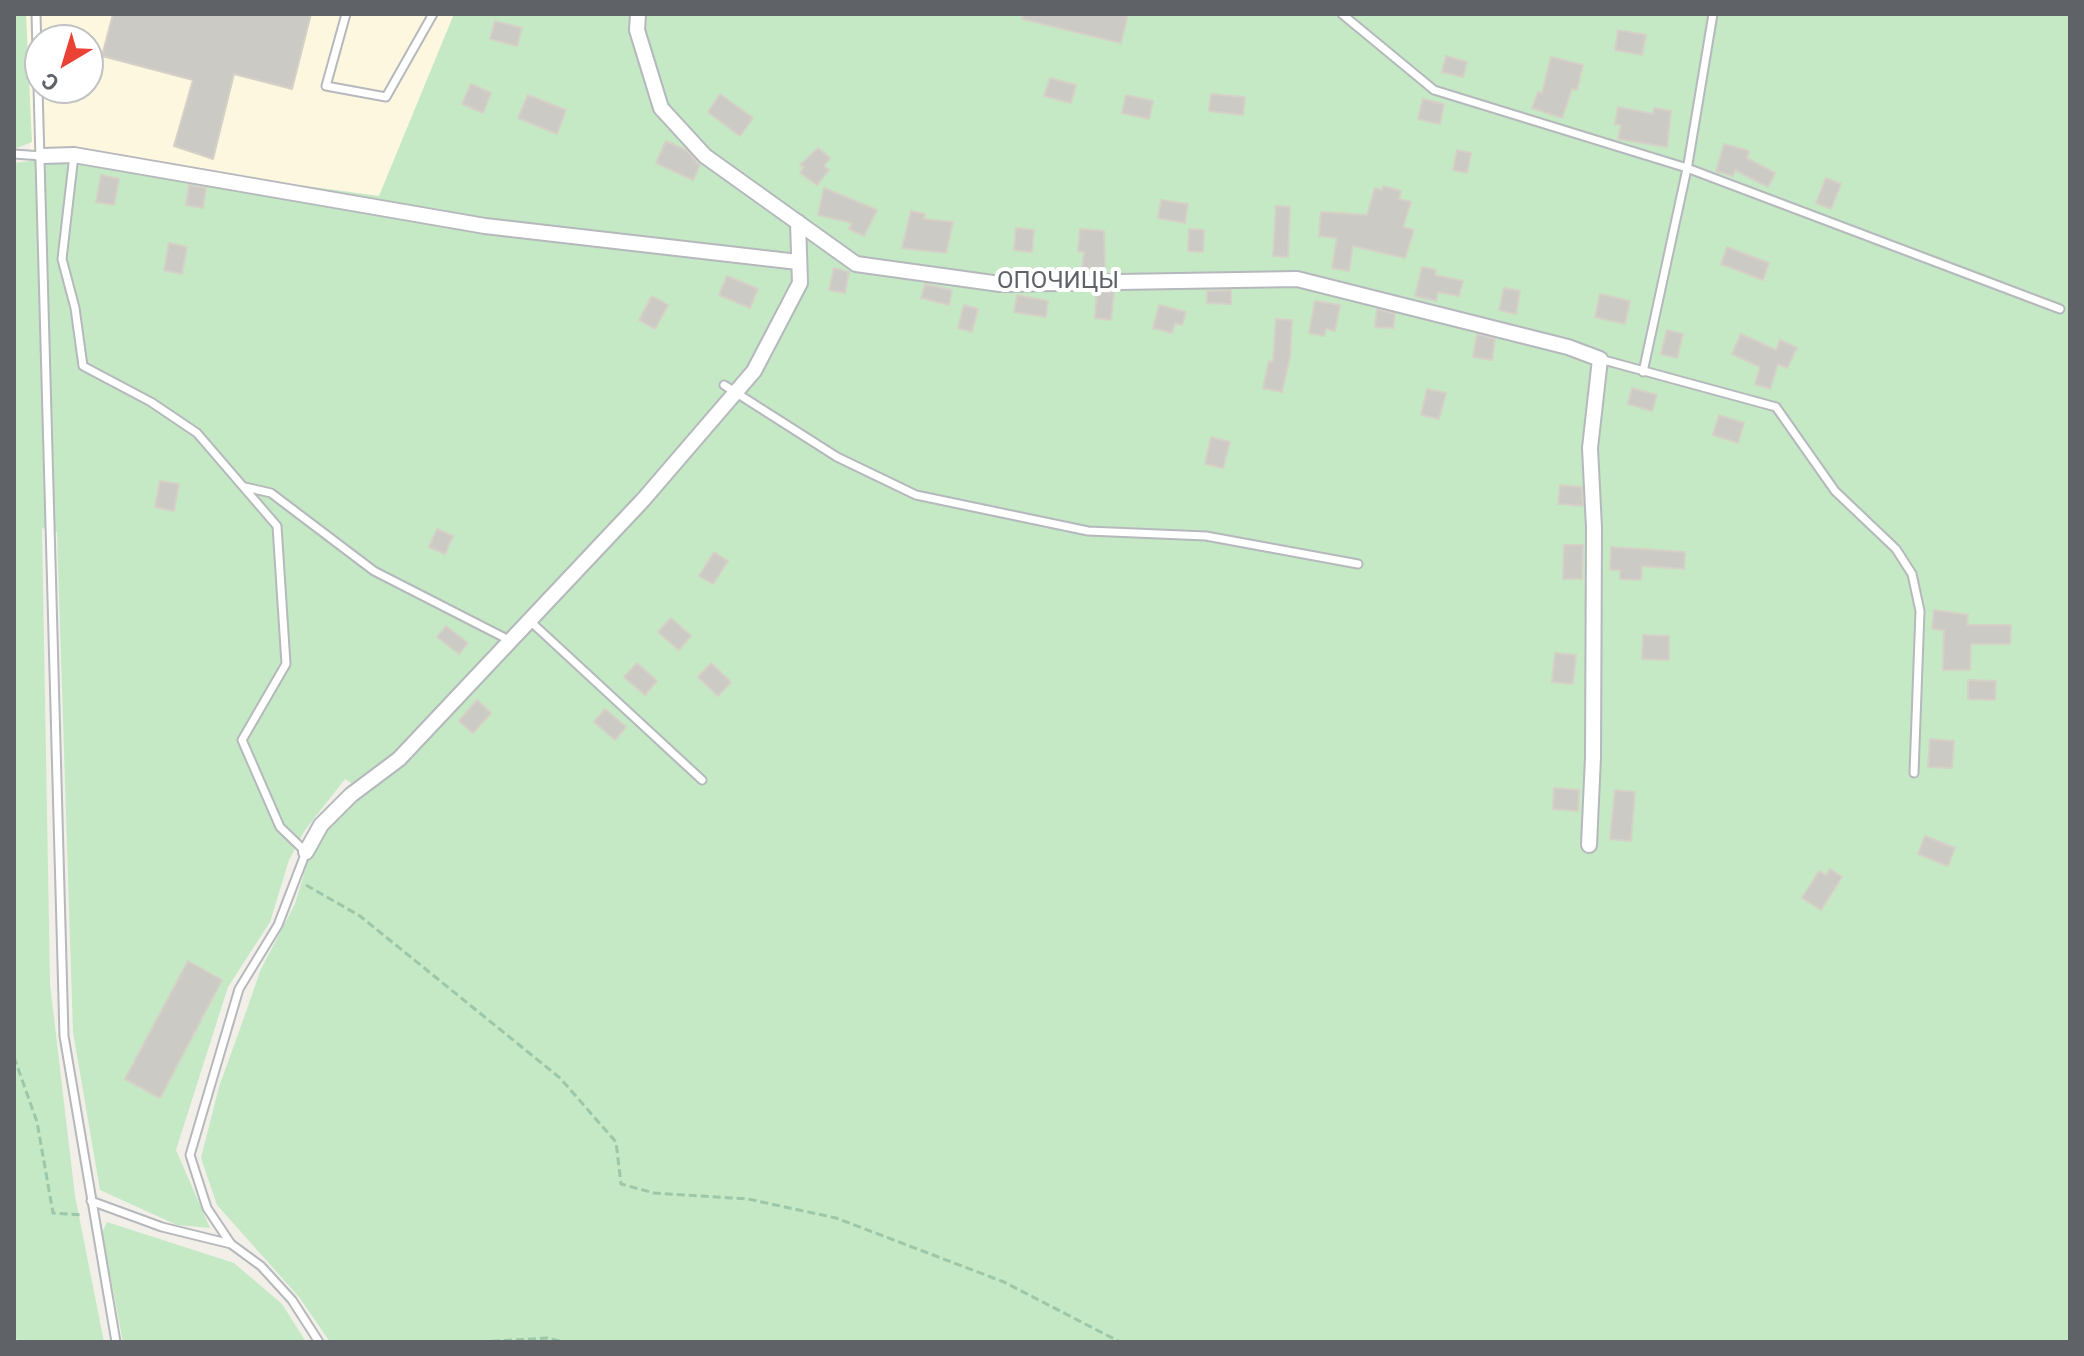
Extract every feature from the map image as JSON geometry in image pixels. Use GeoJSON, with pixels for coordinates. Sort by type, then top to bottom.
{"type":"FeatureCollection","features":[{"type":"Feature","properties":{"kind":"street","name":"ОПОЧИЦЫ"},"geometry":{"type":"LineString","coordinates":[[638,14],[637,30],[661,108],[705,156],[856,264],[1000,284],[1297,279],[1568,347],[1600,359]]}},
{"type":"Feature","properties":{"kind":"street"},"geometry":{"type":"LineString","coordinates":[[42,156],[74,155],[485,226],[798,262]]}},
{"type":"Feature","properties":{"kind":"street"},"geometry":{"type":"LineString","coordinates":[[306,852],[321,825],[351,795],[399,759],[643,500],[730,388],[754,371],[800,283],[798,222]]}},
{"type":"Feature","properties":{"kind":"street"},"geometry":{"type":"LineString","coordinates":[[1589,845],[1593,757],[1594,528],[1590,448],[1600,359]]}},
{"type":"Feature","properties":{"kind":"lane"},"geometry":{"type":"LineString","coordinates":[[36,14],[64,1036],[116,1342]]}},
{"type":"Feature","properties":{"kind":"lane"},"geometry":{"type":"LineString","coordinates":[[346,14],[326,86],[386,97],[433,14]]}},
{"type":"Feature","properties":{"kind":"lane"},"geometry":{"type":"LineString","coordinates":[[1342,14],[1434,90],[1687,168],[2060,309]]}},
{"type":"Feature","properties":{"kind":"lane"},"geometry":{"type":"LineString","coordinates":[[1643,372],[1687,168],[1713,14]]}},
{"type":"Feature","properties":{"kind":"lane"},"geometry":{"type":"LineString","coordinates":[[14,154],[42,156]]}},
{"type":"Feature","properties":{"kind":"lane"},"geometry":{"type":"LineString","coordinates":[[74,155],[62,259],[75,308],[83,366],[151,402],[197,433],[277,526],[286,664],[242,740],[280,827],[306,852],[278,925],[239,989],[190,1155],[207,1208],[231,1244],[261,1266],[282,1288],[319,1342]]}},
{"type":"Feature","properties":{"kind":"lane"},"geometry":{"type":"LineString","coordinates":[[1600,359],[1776,407],[1835,491],[1896,549],[1912,574],[1920,611],[1914,773]]}},
{"type":"Feature","properties":{"kind":"lane"},"geometry":{"type":"LineString","coordinates":[[730,388],[837,457],[916,495],[1088,531],[1206,536],[1358,564]]}},
{"type":"Feature","properties":{"kind":"lane"},"geometry":{"type":"LineString","coordinates":[[243,486],[271,493],[374,571],[511,641]]}},
{"type":"Feature","properties":{"kind":"lane"},"geometry":{"type":"LineString","coordinates":[[530,621],[702,780]]}},
{"type":"Feature","properties":{"kind":"lane"},"geometry":{"type":"LineString","coordinates":[[91,1201],[162,1227],[231,1244]]}},
{"type":"Feature","properties":{"kind":"path"},"geometry":{"type":"LineString","coordinates":[[296,879],[360,916],[560,1078],[616,1142],[621,1184],[654,1193],[748,1199],[836,1218],[1004,1282],[1120,1342]]}},
{"type":"Feature","properties":{"kind":"path"},"geometry":{"type":"LineString","coordinates":[[14,1057],[37,1122],[53,1213],[94,1216]]}},
{"type":"Feature","properties":{"kind":"path"},"geometry":{"type":"LineString","coordinates":[[480,1342],[547,1338],[564,1342]]}},
{"type":"Feature","properties":{"kind":"shaded area"},"geometry":{"type":"Polygon","coordinates":[[[26,14],[454,14],[379,196],[77,155],[31,164],[29,104],[104,104],[104,24],[26,24],[26,14]]]}},
{"type":"Feature","properties":{"kind":"green space"},"geometry":{"type":"Polygon","coordinates":[[[14,14],[26,14],[24,104],[30,104],[32,142],[14,149],[14,14]]]}},
{"type":"Feature","properties":{"kind":"green space"},"geometry":{"type":"Polygon","coordinates":[[[454,14],[2070,14],[2070,1342],[330,1342],[299,1297],[217,1205],[201,1158],[219,1087],[261,969],[295,904],[308,860],[332,820],[366,793],[345,779],[305,830],[289,860],[270,922],[228,987],[176,1150],[210,1228],[177,1225],[100,1190],[73,1032],[57,532],[42,528],[50,984],[75,1196],[104,1342],[22,1342],[14,1338],[14,163],[77,155],[379,196],[454,14]]]}},
{"type":"Feature","properties":{"kind":"green space"},"geometry":{"type":"Polygon","coordinates":[[[107,1222],[234,1263],[282,1304],[306,1342],[123,1342],[102,1233],[107,1222]]]}},
{"type":"Feature","properties":{"kind":"building"},"geometry":{"type":"Polygon","coordinates":[[[113,14],[311,14],[292,89],[234,74],[213,159],[174,146],[193,80],[104,57],[113,14]]]}},
{"type":"Feature","properties":{"kind":"building"},"geometry":{"type":"Polygon","coordinates":[[[1023,14],[1128,14],[1121,43],[1022,19],[1023,14]]]}},
{"type":"Feature","properties":{"kind":"building"},"geometry":{"type":"Polygon","coordinates":[[[495,21],[522,28],[517,46],[490,39],[495,21]]]}},
{"type":"Feature","properties":{"kind":"building"},"geometry":{"type":"Polygon","coordinates":[[[1618,30],[1646,35],[1642,55],[1615,50],[1618,30]]]}},
{"type":"Feature","properties":{"kind":"building"},"geometry":{"type":"Polygon","coordinates":[[[1446,56],[1467,62],[1463,77],[1442,72],[1446,56]]]}},
{"type":"Feature","properties":{"kind":"building"},"geometry":{"type":"Polygon","coordinates":[[[1551,57],[1583,65],[1577,90],[1572,89],[1562,118],[1532,108],[1538,92],[1542,93],[1551,57]]]}},
{"type":"Feature","properties":{"kind":"building"},"geometry":{"type":"Polygon","coordinates":[[[1050,78],[1076,85],[1071,103],[1044,96],[1050,78]]]}},
{"type":"Feature","properties":{"kind":"building"},"geometry":{"type":"Polygon","coordinates":[[[471,84],[491,93],[483,113],[462,104],[471,84]]]}},
{"type":"Feature","properties":{"kind":"building"},"geometry":{"type":"Polygon","coordinates":[[[720,94],[753,118],[740,136],[708,112],[720,94]]]}},
{"type":"Feature","properties":{"kind":"building"},"geometry":{"type":"Polygon","coordinates":[[[1211,94],[1245,97],[1243,115],[1209,111],[1211,94]]]}},
{"type":"Feature","properties":{"kind":"building"},"geometry":{"type":"Polygon","coordinates":[[[528,95],[566,110],[557,134],[518,118],[528,95]]]}},
{"type":"Feature","properties":{"kind":"building"},"geometry":{"type":"Polygon","coordinates":[[[1126,95],[1153,101],[1149,119],[1122,113],[1126,95]]]}},
{"type":"Feature","properties":{"kind":"building"},"geometry":{"type":"Polygon","coordinates":[[[1423,99],[1444,104],[1440,124],[1418,119],[1423,99]]]}},
{"type":"Feature","properties":{"kind":"building"},"geometry":{"type":"Polygon","coordinates":[[[1618,107],[1653,114],[1654,108],[1671,111],[1667,147],[1618,139],[1621,125],[1615,124],[1618,107]]]}},
{"type":"Feature","properties":{"kind":"building"},"geometry":{"type":"Polygon","coordinates":[[[666,141],[686,150],[700,165],[693,180],[656,163],[666,141]]]}},
{"type":"Feature","properties":{"kind":"building"},"geometry":{"type":"Polygon","coordinates":[[[1724,144],[1749,151],[1747,158],[1775,173],[1768,187],[1735,170],[1733,176],[1716,171],[1724,144]]]}},
{"type":"Feature","properties":{"kind":"building"},"geometry":{"type":"Polygon","coordinates":[[[818,148],[830,158],[824,166],[829,170],[817,185],[800,173],[804,167],[800,165],[818,148]]]}},
{"type":"Feature","properties":{"kind":"building"},"geometry":{"type":"Polygon","coordinates":[[[1457,150],[1471,153],[1467,173],[1453,170],[1457,150]]]}},
{"type":"Feature","properties":{"kind":"building"},"geometry":{"type":"Polygon","coordinates":[[[101,175],[119,179],[114,205],[96,202],[101,175]]]}},
{"type":"Feature","properties":{"kind":"building"},"geometry":{"type":"Polygon","coordinates":[[[1826,178],[1841,184],[1831,209],[1816,203],[1826,178]]]}},
{"type":"Feature","properties":{"kind":"building"},"geometry":{"type":"Polygon","coordinates":[[[189,185],[206,188],[203,208],[186,205],[189,185]]]}},
{"type":"Feature","properties":{"kind":"building"},"geometry":{"type":"Polygon","coordinates":[[[1383,186],[1401,191],[1399,199],[1411,202],[1403,227],[1414,230],[1405,258],[1353,246],[1349,271],[1332,268],[1337,238],[1319,236],[1321,212],[1367,215],[1375,188],[1382,190],[1383,186]]]}},
{"type":"Feature","properties":{"kind":"building"},"geometry":{"type":"Polygon","coordinates":[[[824,188],[877,210],[864,236],[849,229],[852,223],[818,215],[824,188]]]}},
{"type":"Feature","properties":{"kind":"building"},"geometry":{"type":"Polygon","coordinates":[[[1161,200],[1188,204],[1185,223],[1158,218],[1161,200]]]}},
{"type":"Feature","properties":{"kind":"building"},"geometry":{"type":"Polygon","coordinates":[[[1276,206],[1290,207],[1288,257],[1273,256],[1276,206]]]}},
{"type":"Feature","properties":{"kind":"building"},"geometry":{"type":"Polygon","coordinates":[[[911,211],[925,214],[924,219],[953,222],[946,253],[902,248],[911,211]]]}},
{"type":"Feature","properties":{"kind":"building"},"geometry":{"type":"Polygon","coordinates":[[[1016,228],[1034,230],[1032,252],[1014,250],[1016,228]]]}},
{"type":"Feature","properties":{"kind":"building"},"geometry":{"type":"Polygon","coordinates":[[[1080,229],[1104,231],[1105,270],[1082,268],[1084,252],[1078,251],[1080,229]]]}},
{"type":"Feature","properties":{"kind":"building"},"geometry":{"type":"Polygon","coordinates":[[[1189,229],[1204,230],[1203,252],[1188,251],[1189,229]]]}},
{"type":"Feature","properties":{"kind":"building"},"geometry":{"type":"Polygon","coordinates":[[[169,243],[187,247],[182,274],[164,270],[169,243]]]}},
{"type":"Feature","properties":{"kind":"building"},"geometry":{"type":"Polygon","coordinates":[[[1727,247],[1769,263],[1763,280],[1721,264],[1727,247]]]}},
{"type":"Feature","properties":{"kind":"building"},"geometry":{"type":"Polygon","coordinates":[[[1422,267],[1436,270],[1435,275],[1463,281],[1459,296],[1438,292],[1436,301],[1415,296],[1422,267]]]}},
{"type":"Feature","properties":{"kind":"building"},"geometry":{"type":"Polygon","coordinates":[[[834,268],[849,272],[845,293],[829,290],[834,268]]]}},
{"type":"Feature","properties":{"kind":"building"},"geometry":{"type":"Polygon","coordinates":[[[727,276],[758,289],[750,308],[719,295],[727,276]]]}},
{"type":"Feature","properties":{"kind":"building"},"geometry":{"type":"Polygon","coordinates":[[[925,284],[952,290],[949,305],[921,298],[925,284]]]}},
{"type":"Feature","properties":{"kind":"building"},"geometry":{"type":"Polygon","coordinates":[[[1504,288],[1520,291],[1516,314],[1499,310],[1504,288]]]}},
{"type":"Feature","properties":{"kind":"building"},"geometry":{"type":"Polygon","coordinates":[[[1231,290],[1231,304],[1207,303],[1207,291],[1231,290]]]}},
{"type":"Feature","properties":{"kind":"building"},"geometry":{"type":"Polygon","coordinates":[[[1097,292],[1114,292],[1111,320],[1095,318],[1097,292]]]}},
{"type":"Feature","properties":{"kind":"building"},"geometry":{"type":"Polygon","coordinates":[[[1600,294],[1630,301],[1625,324],[1595,317],[1600,294]]]}},
{"type":"Feature","properties":{"kind":"building"},"geometry":{"type":"Polygon","coordinates":[[[1017,295],[1048,301],[1046,317],[1014,312],[1017,295]]]}},
{"type":"Feature","properties":{"kind":"building"},"geometry":{"type":"Polygon","coordinates":[[[652,296],[668,305],[655,329],[639,320],[652,296]]]}},
{"type":"Feature","properties":{"kind":"building"},"geometry":{"type":"Polygon","coordinates":[[[1315,301],[1340,305],[1335,331],[1326,329],[1324,336],[1309,333],[1315,301]]]}},
{"type":"Feature","properties":{"kind":"building"},"geometry":{"type":"Polygon","coordinates":[[[964,305],[978,309],[972,332],[958,328],[964,305]]]}},
{"type":"Feature","properties":{"kind":"building"},"geometry":{"type":"Polygon","coordinates":[[[1159,305],[1186,312],[1182,325],[1175,323],[1172,333],[1153,328],[1159,305]]]}},
{"type":"Feature","properties":{"kind":"building"},"geometry":{"type":"Polygon","coordinates":[[[1377,309],[1395,314],[1393,328],[1375,327],[1377,309]]]}},
{"type":"Feature","properties":{"kind":"building"},"geometry":{"type":"Polygon","coordinates":[[[1276,319],[1292,320],[1290,357],[1282,392],[1263,388],[1269,361],[1273,362],[1276,319]]]}},
{"type":"Feature","properties":{"kind":"building"},"geometry":{"type":"Polygon","coordinates":[[[1667,330],[1683,334],[1677,358],[1661,354],[1667,330]]]}},
{"type":"Feature","properties":{"kind":"building"},"geometry":{"type":"Polygon","coordinates":[[[1477,334],[1495,339],[1492,360],[1473,357],[1477,334]]]}},
{"type":"Feature","properties":{"kind":"building"},"geometry":{"type":"Polygon","coordinates":[[[1741,334],[1776,350],[1780,340],[1797,348],[1787,368],[1778,364],[1770,389],[1755,384],[1760,367],[1732,354],[1741,334]]]}},
{"type":"Feature","properties":{"kind":"building"},"geometry":{"type":"Polygon","coordinates":[[[1632,388],[1657,395],[1652,411],[1628,404],[1632,388]]]}},
{"type":"Feature","properties":{"kind":"building"},"geometry":{"type":"Polygon","coordinates":[[[1427,389],[1446,393],[1439,419],[1421,415],[1427,389]]]}},
{"type":"Feature","properties":{"kind":"building"},"geometry":{"type":"Polygon","coordinates":[[[1719,415],[1744,423],[1738,443],[1713,435],[1719,415]]]}},
{"type":"Feature","properties":{"kind":"building"},"geometry":{"type":"Polygon","coordinates":[[[1211,437],[1230,442],[1223,468],[1205,464],[1211,437]]]}},
{"type":"Feature","properties":{"kind":"building"},"geometry":{"type":"Polygon","coordinates":[[[160,481],[179,484],[174,511],[155,507],[160,481]]]}},
{"type":"Feature","properties":{"kind":"building"},"geometry":{"type":"Polygon","coordinates":[[[1560,485],[1582,487],[1583,506],[1558,504],[1560,485]]]}},
{"type":"Feature","properties":{"kind":"building"},"geometry":{"type":"Polygon","coordinates":[[[437,529],[453,536],[445,554],[429,547],[437,529]]]}},
{"type":"Feature","properties":{"kind":"building"},"geometry":{"type":"Polygon","coordinates":[[[1564,545],[1583,545],[1582,579],[1563,579],[1564,545]]]}},
{"type":"Feature","properties":{"kind":"building"},"geometry":{"type":"Polygon","coordinates":[[[1611,547],[1685,552],[1684,569],[1642,566],[1641,580],[1620,579],[1620,570],[1610,570],[1611,547]]]}},
{"type":"Feature","properties":{"kind":"building"},"geometry":{"type":"Polygon","coordinates":[[[714,552],[728,561],[713,584],[699,576],[714,552]]]}},
{"type":"Feature","properties":{"kind":"building"},"geometry":{"type":"Polygon","coordinates":[[[1934,610],[1968,615],[1967,625],[2011,625],[2010,644],[1971,644],[1970,670],[1943,670],[1944,630],[1932,629],[1934,610]]]}},
{"type":"Feature","properties":{"kind":"building"},"geometry":{"type":"Polygon","coordinates":[[[671,618],[691,636],[679,650],[658,632],[671,618]]]}},
{"type":"Feature","properties":{"kind":"building"},"geometry":{"type":"Polygon","coordinates":[[[446,626],[468,643],[459,654],[437,637],[446,626]]]}},
{"type":"Feature","properties":{"kind":"building"},"geometry":{"type":"Polygon","coordinates":[[[1643,635],[1669,636],[1669,660],[1642,659],[1643,635]]]}},
{"type":"Feature","properties":{"kind":"building"},"geometry":{"type":"Polygon","coordinates":[[[1555,653],[1576,655],[1573,684],[1552,682],[1555,653]]]}},
{"type":"Feature","properties":{"kind":"building"},"geometry":{"type":"Polygon","coordinates":[[[637,663],[657,681],[645,695],[624,677],[637,663]]]}},
{"type":"Feature","properties":{"kind":"building"},"geometry":{"type":"Polygon","coordinates":[[[711,663],[731,682],[718,696],[698,677],[711,663]]]}},
{"type":"Feature","properties":{"kind":"building"},"geometry":{"type":"Polygon","coordinates":[[[1968,680],[1996,681],[1995,700],[1968,699],[1968,680]]]}},
{"type":"Feature","properties":{"kind":"building"},"geometry":{"type":"Polygon","coordinates":[[[477,700],[491,713],[473,733],[459,721],[477,700]]]}},
{"type":"Feature","properties":{"kind":"building"},"geometry":{"type":"Polygon","coordinates":[[[605,709],[626,727],[615,740],[594,722],[605,709]]]}},
{"type":"Feature","properties":{"kind":"building"},"geometry":{"type":"Polygon","coordinates":[[[1930,739],[1954,741],[1952,768],[1928,767],[1930,739]]]}},
{"type":"Feature","properties":{"kind":"building"},"geometry":{"type":"Polygon","coordinates":[[[1554,788],[1579,790],[1578,811],[1553,809],[1554,788]]]}},
{"type":"Feature","properties":{"kind":"building"},"geometry":{"type":"Polygon","coordinates":[[[1615,790],[1635,792],[1631,841],[1610,839],[1615,790]]]}},
{"type":"Feature","properties":{"kind":"building"},"geometry":{"type":"Polygon","coordinates":[[[1925,836],[1955,848],[1948,866],[1918,854],[1925,836]]]}},
{"type":"Feature","properties":{"kind":"building"},"geometry":{"type":"Polygon","coordinates":[[[1830,869],[1842,877],[1821,910],[1802,898],[1819,871],[1826,875],[1830,869]]]}},
{"type":"Feature","properties":{"kind":"building"},"geometry":{"type":"Polygon","coordinates":[[[188,961],[222,980],[160,1098],[125,1079],[188,961]]]}}]}
